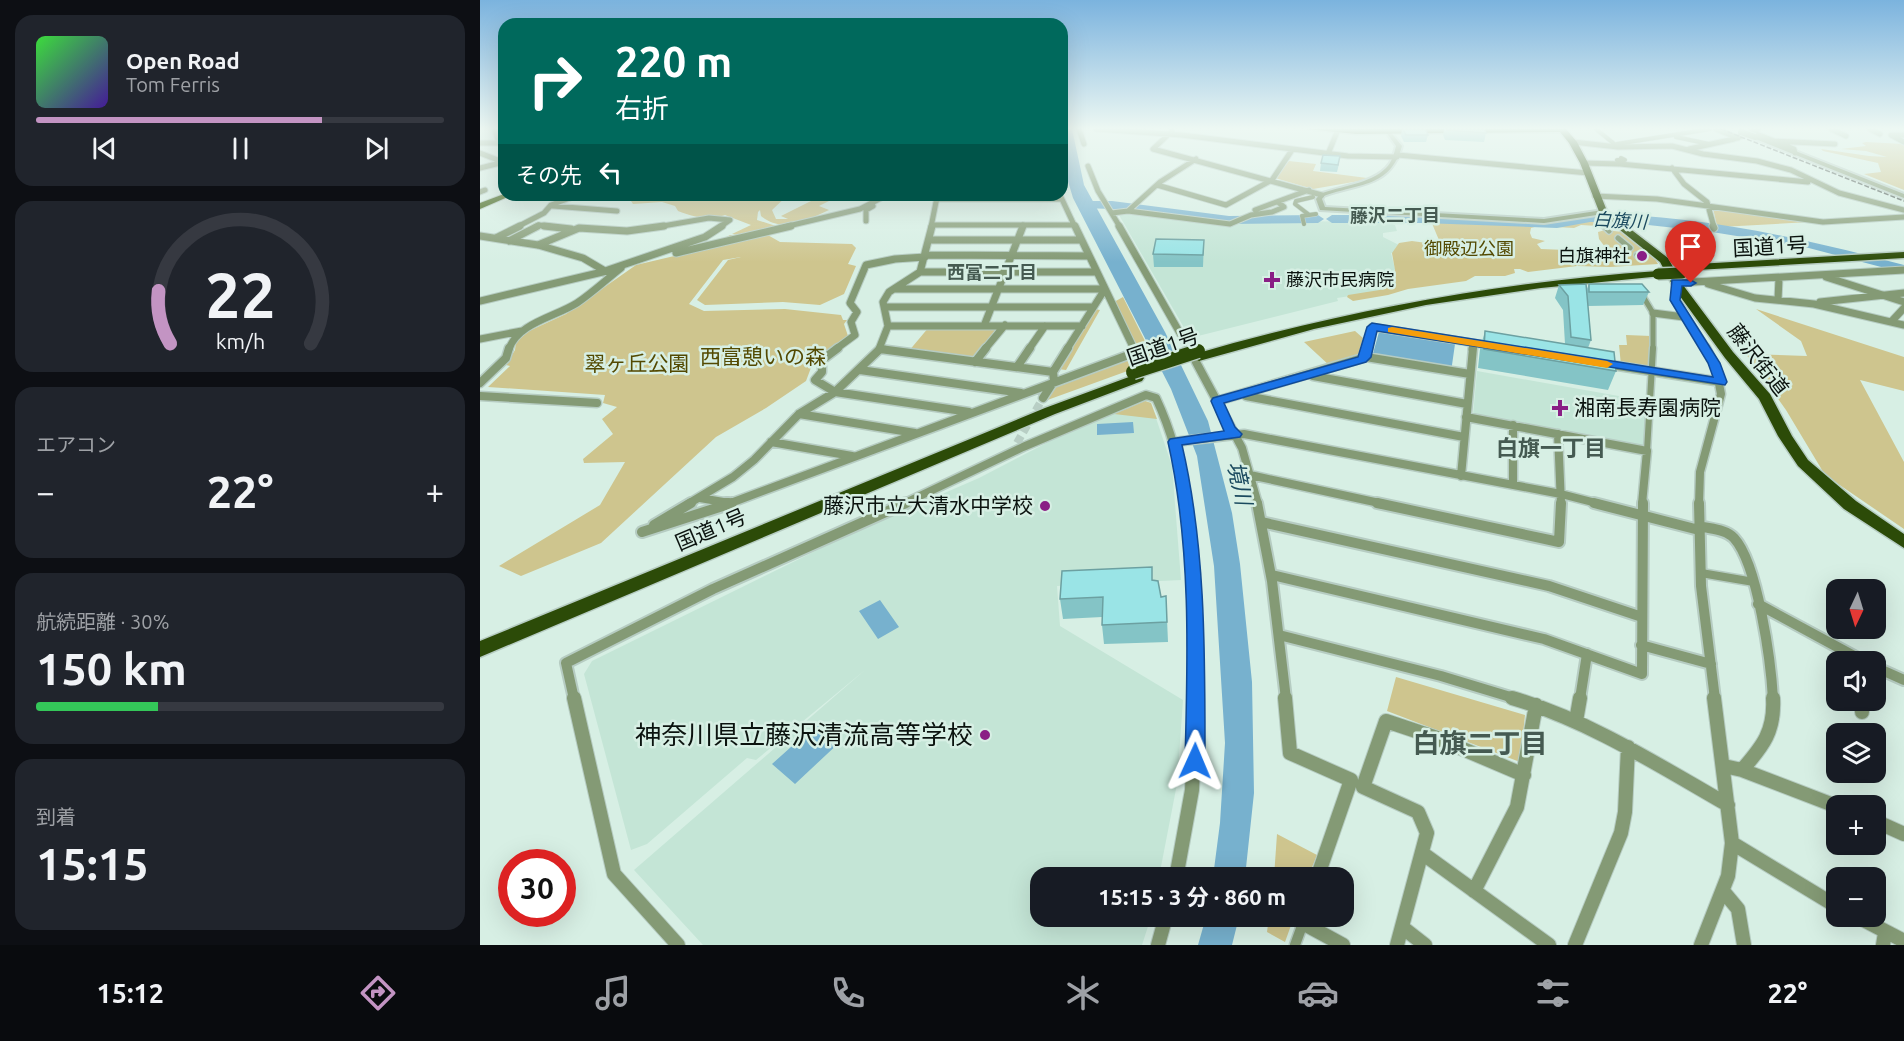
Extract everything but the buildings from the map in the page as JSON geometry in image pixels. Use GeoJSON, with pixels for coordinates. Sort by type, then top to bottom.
{"type":"FeatureCollection","features":[{"type":"Feature","properties":{"kind":"highway","name":"藤沢街道"},"geometry":{"type":"LineString","coordinates":[[1588,173],[1606,220],[1660,268],[1678,277],[1729,355],[1765,397],[1785,436],[1803,464],[1850,505],[1904,542]]}},
{"type":"Feature","properties":{"kind":"highway"},"geometry":{"type":"LineString","coordinates":[[1660,268],[1799,255],[1843,259]]}},
{"type":"Feature","properties":{"kind":"highway","name":"国道1号"},"geometry":{"type":"LineString","coordinates":[[1678,277],[1843,259],[1904,257]]}},
{"type":"Feature","properties":{"kind":"highway","name":"国道1号"},"geometry":{"type":"LineString","coordinates":[[1678,277],[1904,257]]}},
{"type":"Feature","properties":{"kind":"highway","name":"国道1号"},"geometry":{"type":"LineString","coordinates":[[1194,352],[1362,313],[1444,297],[1660,268]]}},
{"type":"Feature","properties":{"kind":"highway","name":"国道1号"},"geometry":{"type":"LineString","coordinates":[[480,638],[1024,414],[1194,352],[1314,318],[1421,296],[1549,278],[1660,268]]}},
{"type":"Feature","properties":{"kind":"highway"},"geometry":{"type":"LineString","coordinates":[[1535,284],[1567,286],[1678,277]]}},
{"type":"Feature","properties":{"kind":"highway","name":"国道1号"},"geometry":{"type":"LineString","coordinates":[[480,649],[1135,375]]}},
{"type":"Feature","properties":{"kind":"main road"},"geometry":{"type":"LineString","coordinates":[[480,206],[498,199]]}},
{"type":"Feature","properties":{"kind":"street"},"geometry":{"type":"LineString","coordinates":[[1091,173],[1107,208],[1194,352],[1250,476],[1272,575],[1290,753],[1351,780],[1321,867]]}},
{"type":"Feature","properties":{"kind":"street"},"geometry":{"type":"LineString","coordinates":[[1130,209],[1172,173]]}},
{"type":"Feature","properties":{"kind":"street"},"geometry":{"type":"LineString","coordinates":[[1247,173],[1322,195],[1364,184],[1382,173]]}},
{"type":"Feature","properties":{"kind":"street"},"geometry":{"type":"LineString","coordinates":[[1157,185],[1226,205],[1272,180],[1277,173]]}},
{"type":"Feature","properties":{"kind":"street"},"geometry":{"type":"LineString","coordinates":[[1676,173],[1684,184],[1707,202],[1714,228]]}},
{"type":"Feature","properties":{"kind":"street"},"geometry":{"type":"LineString","coordinates":[[1721,173],[1816,183]]}},
{"type":"Feature","properties":{"kind":"street"},"geometry":{"type":"LineString","coordinates":[[1793,173],[1839,193],[1904,210]]}},
{"type":"Feature","properties":{"kind":"street"},"geometry":{"type":"LineString","coordinates":[[1846,173],[1904,196]]}},
{"type":"Feature","properties":{"kind":"street"},"geometry":{"type":"LineString","coordinates":[[1107,208],[1235,218],[1309,190]]}},
{"type":"Feature","properties":{"kind":"street"},"geometry":{"type":"LineString","coordinates":[[1322,195],[1319,199],[1322,209],[1544,221],[1606,220]]}},
{"type":"Feature","properties":{"kind":"street"},"geometry":{"type":"LineString","coordinates":[[1595,196],[1636,197],[1823,222],[1904,217]]}},
{"type":"Feature","properties":{"kind":"street"},"geometry":{"type":"LineString","coordinates":[[1313,197],[1296,201],[1295,204],[1308,214],[1316,213]]}},
{"type":"Feature","properties":{"kind":"street"},"geometry":{"type":"LineString","coordinates":[[495,238],[544,213],[551,205],[562,201]]}},
{"type":"Feature","properties":{"kind":"street"},"geometry":{"type":"LineString","coordinates":[[480,301],[838,215],[877,201]]}},
{"type":"Feature","properties":{"kind":"street"},"geometry":{"type":"LineString","coordinates":[[920,272],[937,201]]}},
{"type":"Feature","properties":{"kind":"street"},"geometry":{"type":"LineString","coordinates":[[1062,201],[1134,350],[1131,354],[1054,376],[1022,393],[972,413],[731,503],[642,532],[733,477],[799,414],[836,392],[860,370],[880,349],[885,339],[888,326],[884,302],[892,289],[920,272],[1096,272]]}},
{"type":"Feature","properties":{"kind":"street"},"geometry":{"type":"LineString","coordinates":[[1130,209],[1226,224],[1280,210],[1284,207],[1278,202]]}},
{"type":"Feature","properties":{"kind":"street"},"geometry":{"type":"LineString","coordinates":[[866,221],[866,210],[876,204],[874,203]]}},
{"type":"Feature","properties":{"kind":"street"},"geometry":{"type":"LineString","coordinates":[[551,205],[617,211]]}},
{"type":"Feature","properties":{"kind":"street"},"geometry":{"type":"LineString","coordinates":[[1303,221],[1308,214]]}},
{"type":"Feature","properties":{"kind":"street"},"geometry":{"type":"LineString","coordinates":[[509,241],[539,225],[571,229],[597,227],[632,231],[720,218],[729,220],[705,237],[605,272]]}},
{"type":"Feature","properties":{"kind":"street"},"geometry":{"type":"LineString","coordinates":[[932,225],[1074,225]]}},
{"type":"Feature","properties":{"kind":"street"},"geometry":{"type":"LineString","coordinates":[[984,326],[1023,225]]}},
{"type":"Feature","properties":{"kind":"street"},"geometry":{"type":"LineString","coordinates":[[536,246],[571,229]]}},
{"type":"Feature","properties":{"kind":"street"},"geometry":{"type":"LineString","coordinates":[[480,236],[536,246],[591,260],[600,265],[605,272]]}},
{"type":"Feature","properties":{"kind":"street"},"geometry":{"type":"LineString","coordinates":[[1618,238],[1630,248]]}},
{"type":"Feature","properties":{"kind":"street"},"geometry":{"type":"LineString","coordinates":[[929,240],[1081,240]]}},
{"type":"Feature","properties":{"kind":"street"},"geometry":{"type":"LineString","coordinates":[[972,413],[836,392],[815,380],[822,372],[822,360],[855,335],[851,322],[857,312],[850,303],[866,265],[925,256],[1088,256]]}},
{"type":"Feature","properties":{"kind":"street"},"geometry":{"type":"LineString","coordinates":[[480,339],[522,331],[577,303],[621,268]]}},
{"type":"Feature","properties":{"kind":"street"},"geometry":{"type":"LineString","coordinates":[[1706,283],[1818,274],[1904,271]]}},
{"type":"Feature","properties":{"kind":"street"},"geometry":{"type":"LineString","coordinates":[[1818,274],[1904,302]]}},
{"type":"Feature","properties":{"kind":"street"},"geometry":{"type":"LineString","coordinates":[[1701,945],[1728,876],[1732,843],[1725,766],[1701,573],[1699,528],[1700,472],[1720,399],[1721,382],[1714,363],[1675,300],[1678,277],[1706,283],[1730,292],[1814,304],[1904,325]]}},
{"type":"Feature","properties":{"kind":"street"},"geometry":{"type":"LineString","coordinates":[[1778,300],[1779,278]]}},
{"type":"Feature","properties":{"kind":"street"},"geometry":{"type":"LineString","coordinates":[[1272,575],[1544,639],[1642,674],[1643,515],[1652,371],[1653,313],[1647,300],[1635,287],[1642,286]]}},
{"type":"Feature","properties":{"kind":"street"},"geometry":{"type":"LineString","coordinates":[[892,289],[1105,289]]}},
{"type":"Feature","properties":{"kind":"street"},"geometry":{"type":"LineString","coordinates":[[1043,398],[1105,289]]}},
{"type":"Feature","properties":{"kind":"street"},"geometry":{"type":"LineString","coordinates":[[1814,304],[1904,293]]}},
{"type":"Feature","properties":{"kind":"street"},"geometry":{"type":"LineString","coordinates":[[885,307],[1093,308]]}},
{"type":"Feature","properties":{"kind":"street"},"geometry":{"type":"LineString","coordinates":[[1891,322],[1904,308]]}},
{"type":"Feature","properties":{"kind":"street"},"geometry":{"type":"LineString","coordinates":[[1653,313],[1684,317]]}},
{"type":"Feature","properties":{"kind":"street"},"geometry":{"type":"LineString","coordinates":[[888,326],[1082,326]]}},
{"type":"Feature","properties":{"kind":"street"},"geometry":{"type":"LineString","coordinates":[[975,362],[1005,326]]}},
{"type":"Feature","properties":{"kind":"street"},"geometry":{"type":"LineString","coordinates":[[1017,367],[1044,326]]}},
{"type":"Feature","properties":{"kind":"street"},"geometry":{"type":"LineString","coordinates":[[1366,357],[1372,327],[1507,348]]}},
{"type":"Feature","properties":{"kind":"street"},"geometry":{"type":"LineString","coordinates":[[480,383],[506,358],[511,343],[522,331]]}},
{"type":"Feature","properties":{"kind":"street"},"geometry":{"type":"LineString","coordinates":[[1461,476],[1473,343]]}},
{"type":"Feature","properties":{"kind":"street"},"geometry":{"type":"LineString","coordinates":[[880,349],[1017,367],[1054,376]]}},
{"type":"Feature","properties":{"kind":"street"},"geometry":{"type":"LineString","coordinates":[[1217,401],[1243,396],[1366,357],[1470,374]]}},
{"type":"Feature","properties":{"kind":"street"},"geometry":{"type":"LineString","coordinates":[[1596,362],[1721,382]]}},
{"type":"Feature","properties":{"kind":"street"},"geometry":{"type":"LineString","coordinates":[[860,370],[1022,393]]}},
{"type":"Feature","properties":{"kind":"street"},"geometry":{"type":"LineString","coordinates":[[1309,375],[1467,404]]}},
{"type":"Feature","properties":{"kind":"street"},"geometry":{"type":"LineString","coordinates":[[678,945],[614,874],[566,663],[713,589],[1084,420],[1151,395],[1156,398],[1164,410],[1178,441],[1191,559],[1196,688],[1195,761],[1178,867]]}},
{"type":"Feature","properties":{"kind":"street"},"geometry":{"type":"LineString","coordinates":[[480,396],[597,403]]}},
{"type":"Feature","properties":{"kind":"street"},"geometry":{"type":"LineString","coordinates":[[1243,396],[1464,437]]}},
{"type":"Feature","properties":{"kind":"street"},"geometry":{"type":"LineString","coordinates":[[799,414],[916,434]]}},
{"type":"Feature","properties":{"kind":"street"},"geometry":{"type":"LineString","coordinates":[[1466,417],[1647,451]]}},
{"type":"Feature","properties":{"kind":"street"},"geometry":{"type":"LineString","coordinates":[[1513,426],[1513,485]]}},
{"type":"Feature","properties":{"kind":"street"},"geometry":{"type":"LineString","coordinates":[[1178,441],[1230,434],[1561,494],[1723,532],[1734,539],[1744,554],[1754,582],[1774,695],[1774,715],[1769,736],[1742,770]]}},
{"type":"Feature","properties":{"kind":"street"},"geometry":{"type":"LineString","coordinates":[[1250,476],[1559,542],[1561,494],[1558,434]]}},
{"type":"Feature","properties":{"kind":"street"},"geometry":{"type":"LineString","coordinates":[[771,442],[854,456]]}},
{"type":"Feature","properties":{"kind":"street"},"geometry":{"type":"LineString","coordinates":[[700,498],[731,503]]}},
{"type":"Feature","properties":{"kind":"street"},"geometry":{"type":"LineString","coordinates":[[1261,522],[1549,586],[1641,617]]}},
{"type":"Feature","properties":{"kind":"street"},"geometry":{"type":"LineString","coordinates":[[1701,573],[1754,582]]}},
{"type":"Feature","properties":{"kind":"street"},"geometry":{"type":"LineString","coordinates":[[1758,604],[1845,651]]}},
{"type":"Feature","properties":{"kind":"street"},"geometry":{"type":"LineString","coordinates":[[1279,635],[1441,676],[1536,705],[1576,720],[1628,747],[1728,805]]}},
{"type":"Feature","properties":{"kind":"street"},"geometry":{"type":"LineString","coordinates":[[1641,645],[1711,664]]}},
{"type":"Feature","properties":{"kind":"street"},"geometry":{"type":"LineString","coordinates":[[1576,720],[1587,654]]}},
{"type":"Feature","properties":{"kind":"street"},"geometry":{"type":"LineString","coordinates":[[1886,672],[1904,680]]}},
{"type":"Feature","properties":{"kind":"street"},"geometry":{"type":"LineString","coordinates":[[1474,891],[1517,807],[1536,705]]}},
{"type":"Feature","properties":{"kind":"street"},"geometry":{"type":"LineString","coordinates":[[1397,945],[1427,833],[1418,812],[1363,787],[1386,721],[1437,738],[1524,776]]}},
{"type":"Feature","properties":{"kind":"street"},"geometry":{"type":"LineString","coordinates":[[1575,945],[1621,833],[1625,812],[1628,747]]}},
{"type":"Feature","properties":{"kind":"street"},"geometry":{"type":"LineString","coordinates":[[1725,766],[1742,770],[1826,802]]}},
{"type":"Feature","properties":{"kind":"street"},"geometry":{"type":"LineString","coordinates":[[1886,826],[1904,834]]}},
{"type":"Feature","properties":{"kind":"street"},"geometry":{"type":"LineString","coordinates":[[1732,843],[1826,900]]}},
{"type":"Feature","properties":{"kind":"street"},"geometry":{"type":"LineString","coordinates":[[1422,853],[1549,945]]}},
{"type":"Feature","properties":{"kind":"street"},"geometry":{"type":"LineString","coordinates":[[1723,891],[1736,902],[1742,919],[1744,945]]}},
{"type":"Feature","properties":{"kind":"street"},"geometry":{"type":"LineString","coordinates":[[1158,945],[1163,927]]}},
{"type":"Feature","properties":{"kind":"street"},"geometry":{"type":"LineString","coordinates":[[1295,945],[1300,927]]}},
{"type":"Feature","properties":{"kind":"street"},"geometry":{"type":"LineString","coordinates":[[1313,927],[1343,945]]}},
{"type":"Feature","properties":{"kind":"street"},"geometry":{"type":"LineString","coordinates":[[1402,927],[1425,945]]}},
{"type":"Feature","properties":{"kind":"street"},"geometry":{"type":"LineString","coordinates":[[1869,927],[1884,939],[1904,941]]}},
{"type":"Feature","properties":{"kind":"shaded area","name":"藤沢市民病院"},"geometry":{"type":"Polygon","coordinates":[[[1122,213],[1233,226],[1245,222],[1385,221],[1395,225],[1397,231],[1383,233],[1383,237],[1399,245],[1396,253],[1391,253],[1395,269],[1383,291],[1337,298],[1338,301],[1190,338],[1119,215],[1122,213]]]}},
{"type":"Feature","properties":{"kind":"shaded area","name":"湘南長寿園病院"},"geometry":{"type":"Polygon","coordinates":[[[1477,371],[1647,401],[1644,448],[1473,415],[1477,371]]]}},
{"type":"Feature","properties":{"kind":"shaded area"},"geometry":{"type":"Polygon","coordinates":[[[1145,401],[1151,403],[1172,466],[1181,580],[1057,586],[1060,626],[1183,700],[1177,784],[1161,867],[1030,867],[1030,927],[1148,927],[1142,945],[703,945],[634,870],[865,670],[756,760],[747,758],[647,844],[631,850],[584,674],[592,661],[848,535],[979,478],[1085,423],[1145,401]]]}},
{"type":"Feature","properties":{"kind":"green space"},"geometry":{"type":"Polygon","coordinates":[[[1279,173],[1329,173],[1367,178],[1313,189],[1275,178],[1279,173]]]}},
{"type":"Feature","properties":{"kind":"green space"},"geometry":{"type":"Polygon","coordinates":[[[1904,173],[1904,190],[1864,174],[1904,173]]]}},
{"type":"Feature","properties":{"kind":"green space"},"geometry":{"type":"Polygon","coordinates":[[[631,201],[782,201],[772,210],[776,219],[788,219],[781,216],[811,201],[829,201],[819,206],[829,210],[795,224],[777,224],[769,221],[761,216],[760,210],[757,220],[782,228],[766,234],[780,242],[852,244],[856,248],[848,264],[856,266],[844,294],[820,305],[783,302],[705,305],[697,300],[728,260],[741,257],[723,260],[689,304],[704,311],[785,309],[841,315],[843,320],[847,320],[844,324],[848,336],[819,356],[812,365],[806,381],[716,437],[601,543],[521,576],[499,566],[600,505],[625,462],[584,463],[583,459],[613,434],[602,419],[617,407],[603,403],[605,395],[488,387],[510,366],[506,365],[515,350],[516,342],[529,331],[566,314],[636,265],[704,249],[730,235],[743,236],[732,234],[751,225],[725,215],[702,218],[690,215],[678,211],[675,206],[662,202],[633,204],[631,201]]]}},
{"type":"Feature","properties":{"kind":"green space"},"geometry":{"type":"Polygon","coordinates":[[[1713,208],[1810,222],[1720,227],[1717,226],[1713,208]]]}},
{"type":"Feature","properties":{"kind":"green space","name":"御殿辺公園"},"geometry":{"type":"Polygon","coordinates":[[[1591,220],[1598,226],[1581,225],[1574,228],[1538,226],[1531,228],[1530,233],[1532,238],[1545,241],[1537,244],[1541,249],[1591,251],[1605,247],[1599,239],[1598,232],[1605,230],[1623,232],[1652,254],[1658,264],[1610,267],[1577,266],[1528,272],[1514,269],[1515,273],[1505,276],[1475,276],[1466,281],[1408,289],[1353,301],[1347,297],[1386,289],[1395,270],[1392,253],[1399,243],[1412,241],[1441,245],[1431,221],[1562,225],[1591,220]]]}},
{"type":"Feature","properties":{"kind":"green space"},"geometry":{"type":"Polygon","coordinates":[[[1123,297],[1155,361],[1042,402],[1054,382],[1139,352],[1114,302],[1123,297]]]}},
{"type":"Feature","properties":{"kind":"green space"},"geometry":{"type":"Polygon","coordinates":[[[1095,309],[1100,310],[1066,370],[1058,369],[1095,309]]]}},
{"type":"Feature","properties":{"kind":"green space"},"geometry":{"type":"Polygon","coordinates":[[[1756,309],[1904,357],[1904,391],[1860,380],[1904,462],[1904,529],[1825,475],[1786,410],[1746,354],[1807,356],[1801,341],[1756,309]]]}},
{"type":"Feature","properties":{"kind":"green space"},"geometry":{"type":"Polygon","coordinates":[[[929,327],[1000,327],[974,359],[908,352],[929,327]]]}},
{"type":"Feature","properties":{"kind":"green space"},"geometry":{"type":"Polygon","coordinates":[[[1355,331],[1363,338],[1357,358],[1330,366],[1304,342],[1355,331]]]}},
{"type":"Feature","properties":{"kind":"green space"},"geometry":{"type":"Polygon","coordinates":[[[1626,335],[1651,336],[1652,370],[1621,365],[1619,345],[1627,345],[1626,335]]]}},
{"type":"Feature","properties":{"kind":"green space"},"geometry":{"type":"Polygon","coordinates":[[[1145,401],[1151,403],[1157,419],[1114,414],[1145,401]]]}},
{"type":"Feature","properties":{"kind":"green space"},"geometry":{"type":"Polygon","coordinates":[[[1396,677],[1525,715],[1520,762],[1387,711],[1396,677]]]}},
{"type":"Feature","properties":{"kind":"green space"},"geometry":{"type":"Polygon","coordinates":[[[1277,834],[1317,855],[1312,867],[1275,867],[1277,834]]]}},
{"type":"Feature","properties":{"kind":"green space"},"geometry":{"type":"Polygon","coordinates":[[[1268,927],[1290,927],[1285,942],[1267,932],[1268,927]]]}},
{"type":"Feature","properties":{"kind":"water"},"geometry":{"type":"Polygon","coordinates":[[[1068,173],[1081,173],[1084,185],[1165,332],[1208,421],[1232,513],[1240,564],[1252,682],[1254,793],[1246,867],[1214,867],[1220,823],[1225,743],[1214,566],[1197,456],[1171,389],[1073,198],[1068,173]]]}},
{"type":"Feature","properties":{"kind":"water"},"geometry":{"type":"Polygon","coordinates":[[[1379,332],[1455,344],[1451,372],[1372,357],[1379,332]]]}},
{"type":"Feature","properties":{"kind":"water"},"geometry":{"type":"Polygon","coordinates":[[[1133,422],[1134,433],[1097,435],[1097,424],[1133,422]]]}},
{"type":"Feature","properties":{"kind":"water"},"geometry":{"type":"Polygon","coordinates":[[[880,600],[899,627],[878,639],[859,611],[880,600]]]}},
{"type":"Feature","properties":{"kind":"water"},"geometry":{"type":"Polygon","coordinates":[[[820,721],[842,740],[795,784],[772,764],[820,721]]]}},
{"type":"Feature","properties":{"kind":"water"},"geometry":{"type":"Polygon","coordinates":[[[1203,927],[1236,927],[1232,945],[1198,945],[1203,927]]]}},
{"type":"Feature","properties":{"kind":"waterway","name":"白旗川"},"geometry":{"type":"LineString","coordinates":[[1086,205],[1112,205],[1229,220],[1318,219]]}},
{"type":"Feature","properties":{"kind":"waterway","name":"白旗川"},"geometry":{"type":"LineString","coordinates":[[1332,219],[1423,219],[1557,224],[1590,218],[1621,218],[1712,228],[1806,243],[1904,269]]}},
{"type":"Feature","properties":{"kind":"tunnel"},"geometry":{"type":"LineString","coordinates":[[1017,443],[1043,398]]}},
{"type":"Feature","properties":{"kind":"railway"},"geometry":{"type":"LineString","coordinates":[[1833,173],[1904,201]]}},
{"type":"Feature","properties":{"kind":"slow traffic"},"geometry":{"type":"LineString","coordinates":[[1392,330],[1607,364]]}},
{"type":"Feature","properties":{"kind":"place","name":"白旗神社"},"geometry":{"type":"Point","coordinates":[1642,256]}},
{"type":"Feature","properties":{"kind":"place","name":"藤沢市民病院"},"geometry":{"type":"Point","coordinates":[1272,280]}},
{"type":"Feature","properties":{"kind":"place","name":"湘南長寿園病院"},"geometry":{"type":"Point","coordinates":[1560,408]}},
{"type":"Feature","properties":{"kind":"place","name":"藤沢市立大清水中学校"},"geometry":{"type":"Point","coordinates":[1045,506]}},
{"type":"Feature","properties":{"kind":"place","name":"神奈川県立藤沢清流高等学校"},"geometry":{"type":"Point","coordinates":[985,735]}},
{"type":"Feature","properties":{"kind":"district","name":"藤沢二丁目"},"geometry":{"type":"Point","coordinates":[1395,216]}},
{"type":"Feature","properties":{"kind":"district","name":"西富二丁目"},"geometry":{"type":"Point","coordinates":[992,273]}},
{"type":"Feature","properties":{"kind":"district","name":"白旗一丁目"},"geometry":{"type":"Point","coordinates":[1551,448]}},
{"type":"Feature","properties":{"kind":"district","name":"白旗二丁目"},"geometry":{"type":"Point","coordinates":[1480,744]}},
{"type":"Feature","properties":{"kind":"route"},"geometry":{"type":"LineString","coordinates":[[1195,761],[1196,688],[1191,559],[1180,468],[1174,442],[1236,434],[1230,429],[1217,401],[1243,396],[1362,360],[1366,357],[1365,352],[1372,327],[1721,382],[1707,350],[1675,300],[1678,286],[1676,283],[1691,283]]}},
{"type":"Feature","properties":{"kind":"park label","name":"西富憩いの森"},"geometry":{"type":"Point","coordinates":[763,357]}},
{"type":"Feature","properties":{"kind":"park label","name":"翠ヶ丘公園"},"geometry":{"type":"Point","coordinates":[637,364]}},
{"type":"Feature","properties":{"kind":"water label","name":"境川"},"geometry":{"type":"Point","coordinates":[1240,483]}}]}
